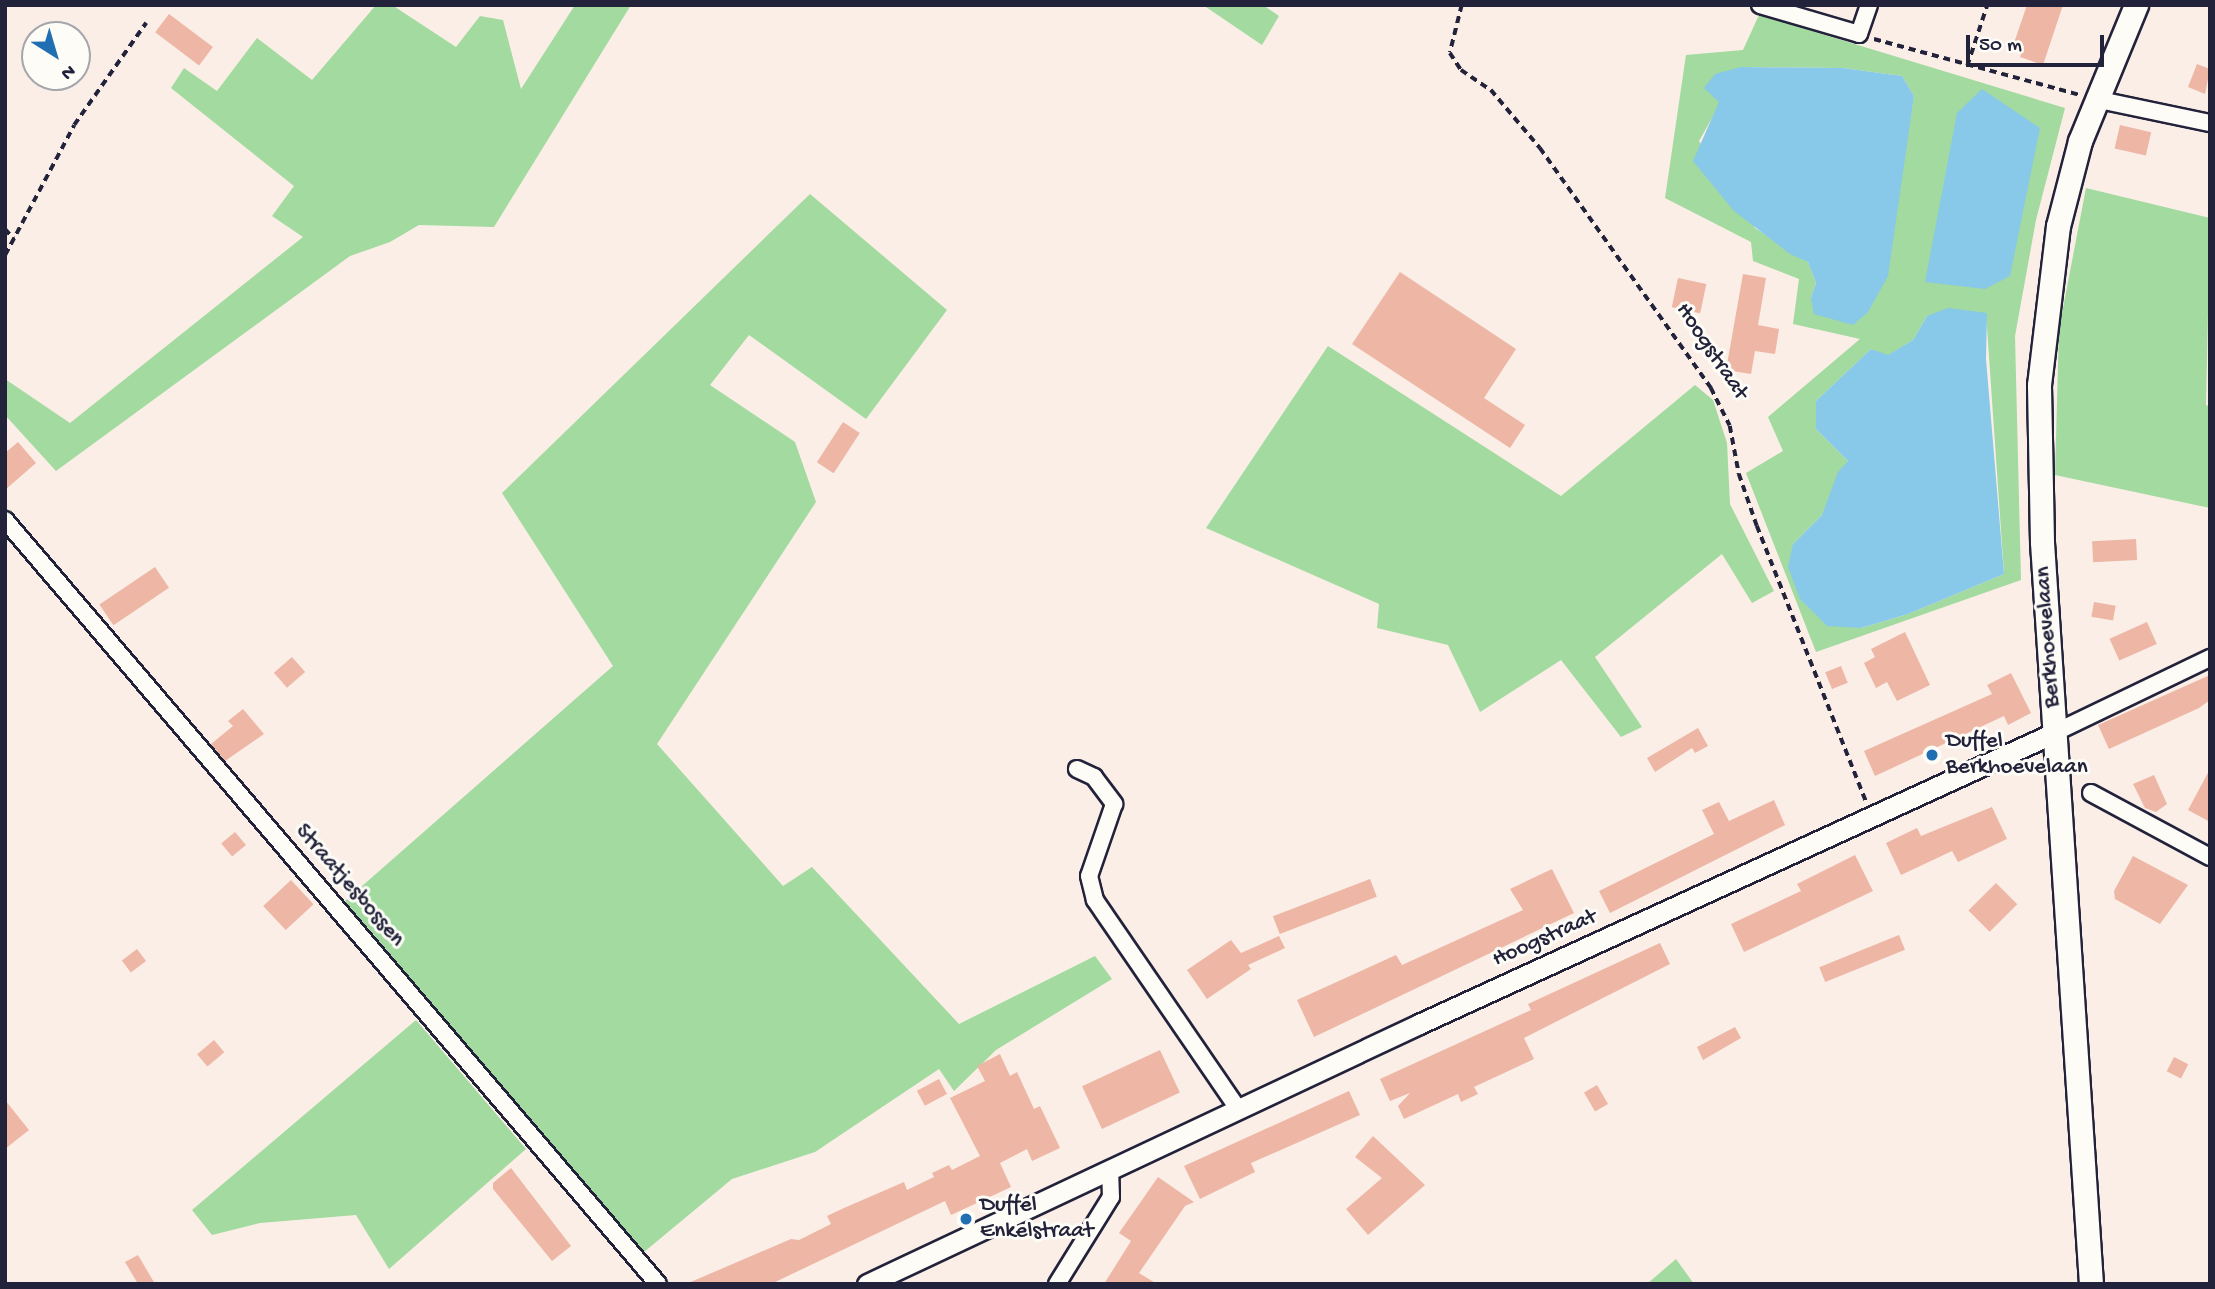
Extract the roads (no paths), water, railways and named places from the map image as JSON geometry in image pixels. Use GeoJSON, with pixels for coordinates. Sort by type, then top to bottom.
{"type":"FeatureCollection","features":[{"type":"Feature","properties":{"kind":"main road","name":"Berkhoevelaan"},"geometry":{"type":"LineString","coordinates":[[2091,1284],[2037,436],[2042,332],[2058,226],[2095,99],[2136,5]]}},
{"type":"Feature","properties":{"kind":"street"},"geometry":{"type":"LineString","coordinates":[[1760,5],[1859,34],[1869,5]]}},
{"type":"Feature","properties":{"kind":"street"},"geometry":{"type":"LineString","coordinates":[[2095,99],[2210,122]]}},
{"type":"Feature","properties":{"kind":"street","name":"Straatjesbossen"},"geometry":{"type":"LineString","coordinates":[[5,520],[658,1284]]}},
{"type":"Feature","properties":{"kind":"street","name":"Hoogstraat"},"geometry":{"type":"LineString","coordinates":[[867,1284],[2210,658]]}},
{"type":"Feature","properties":{"kind":"street"},"geometry":{"type":"LineString","coordinates":[[1077,769],[1094,777],[1114,804],[1089,876],[1095,900],[1238,1109]]}},
{"type":"Feature","properties":{"kind":"street"},"geometry":{"type":"LineString","coordinates":[[2091,793],[2210,857]]}},
{"type":"Feature","properties":{"kind":"street"},"geometry":{"type":"LineString","coordinates":[[1057,1284],[1111,1197],[1110,1170]]}},
{"type":"Feature","properties":{"kind":"water"},"geometry":{"type":"Polygon","coordinates":[[[1741,67],[1843,68],[1902,76],[1914,96],[1888,276],[1868,312],[1853,325],[1814,314],[1811,298],[1816,283],[1808,262],[1790,254],[1734,211],[1693,161],[1719,102],[1704,88],[1715,74],[1741,67]]]}},
{"type":"Feature","properties":{"kind":"water"},"geometry":{"type":"Polygon","coordinates":[[[1982,89],[2040,128],[2010,276],[1985,289],[1925,282],[1957,113],[1982,89]]]}},
{"type":"Feature","properties":{"kind":"water"},"geometry":{"type":"Polygon","coordinates":[[[1948,308],[1987,313],[1986,359],[2004,574],[1908,614],[1861,628],[1827,626],[1800,599],[1788,567],[1793,544],[1822,515],[1838,472],[1848,461],[1816,429],[1816,401],[1871,349],[1888,355],[1913,340],[1927,316],[1948,308]]]}},
{"type":"Feature","properties":{"kind":"place","name":"Duffel Berkhoevelaan"},"geometry":{"type":"Point","coordinates":[1932,755]}},
{"type":"Feature","properties":{"kind":"place","name":"Duffel Enkelstraat"},"geometry":{"type":"Point","coordinates":[966,1219]}}]}
